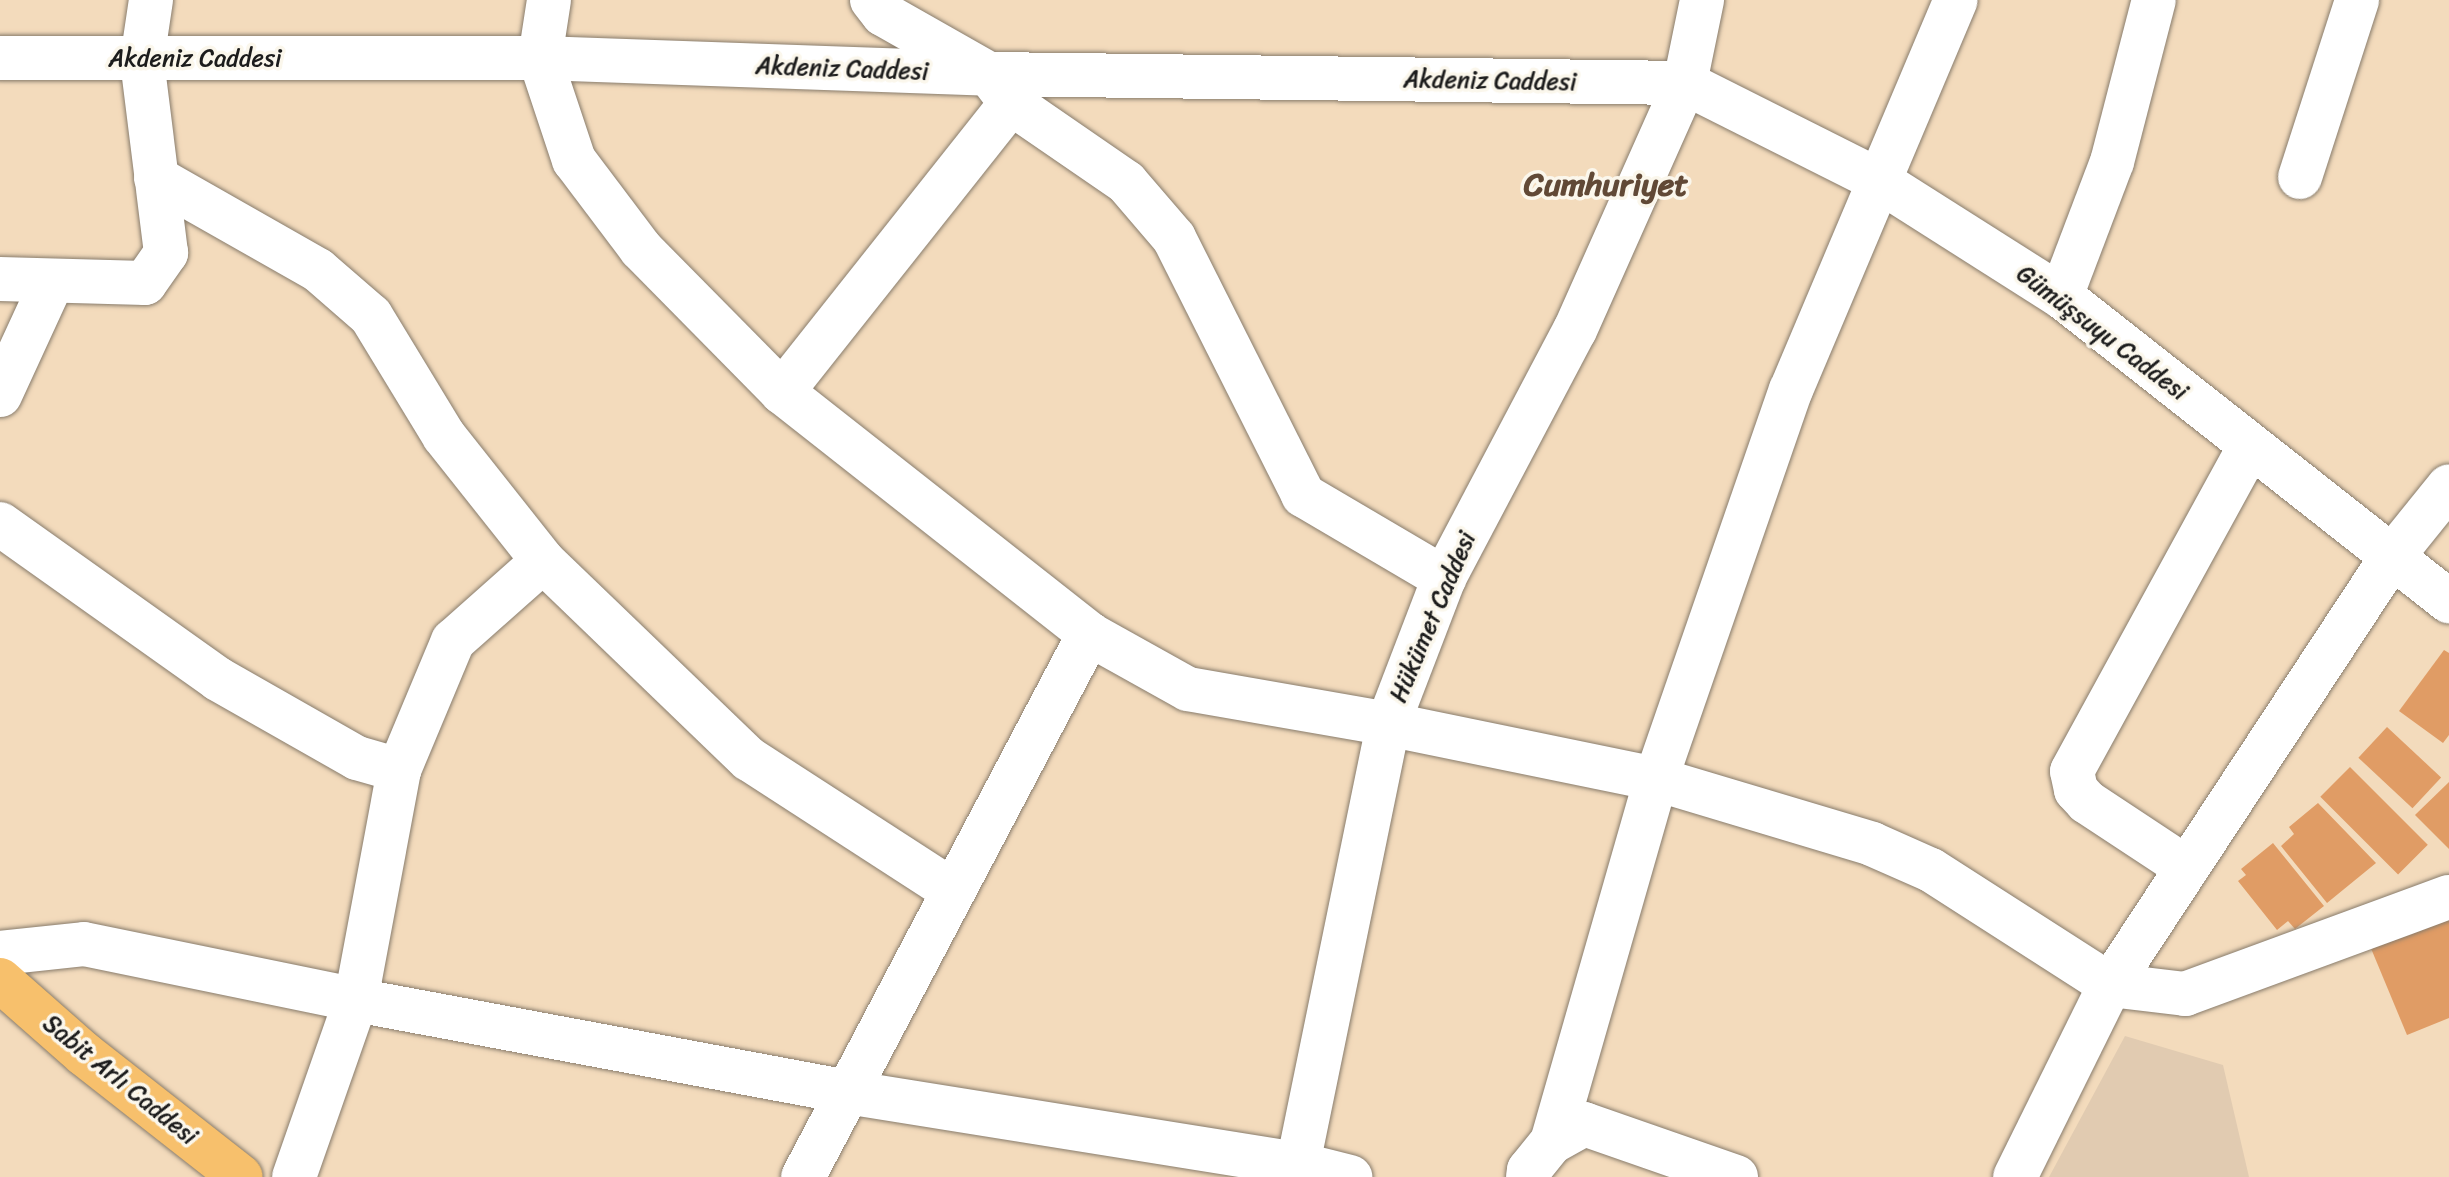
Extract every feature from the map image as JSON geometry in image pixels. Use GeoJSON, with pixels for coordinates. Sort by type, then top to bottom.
{"type":"FeatureCollection","features":[{"type":"Feature","properties":{"kind":"main road","name":"Sabit Arlı Caddesi"},"geometry":{"type":"LineString","coordinates":[[0,980],[84,1054],[241,1177]]}},
{"type":"Feature","properties":{"kind":"street"},"geometry":{"type":"LineString","coordinates":[[0,279],[145,283],[166,253],[142,60],[151,0]]}},
{"type":"Feature","properties":{"kind":"street"},"geometry":{"type":"LineString","coordinates":[[549,0],[540,58],[574,160],[641,249],[782,392],[1089,634],[1188,689],[1388,724],[1656,779],[1872,844],[1931,870],[2110,985],[2185,994],[2449,897]]}},
{"type":"Feature","properties":{"kind":"street"},"geometry":{"type":"LineString","coordinates":[[872,0],[883,14],[1000,89],[1126,182],[1174,238],[1303,495],[1444,578]]}},
{"type":"Feature","properties":{"kind":"street","name":"Hükümet Caddesi"},"geometry":{"type":"LineString","coordinates":[[1294,1170],[1388,724],[1444,578],[1575,330],[1685,83],[1702,0]]}},
{"type":"Feature","properties":{"kind":"street"},"geometry":{"type":"LineString","coordinates":[[1552,1142],[1656,779],[1791,390],[1956,0]]}},
{"type":"Feature","properties":{"kind":"street"},"geometry":{"type":"LineString","coordinates":[[2061,296],[2112,162],[2154,0]]}},
{"type":"Feature","properties":{"kind":"street"},"geometry":{"type":"LineString","coordinates":[[2300,177],[2357,0]]}},
{"type":"Feature","properties":{"kind":"street","name":"Akdeniz Caddesi"},"geometry":{"type":"LineString","coordinates":[[0,58],[540,58],[1000,89],[1685,83]]}},
{"type":"Feature","properties":{"kind":"street","name":"Gümüşsuyu Caddesi"},"geometry":{"type":"LineString","coordinates":[[1685,83],[1878,180],[2061,296],[2449,601]]}},
{"type":"Feature","properties":{"kind":"street"},"geometry":{"type":"LineString","coordinates":[[782,392],[1000,89]]}},
{"type":"Feature","properties":{"kind":"street"},"geometry":{"type":"LineString","coordinates":[[156,178],[318,270],[371,316],[444,436],[543,561],[749,759],[953,891]]}},
{"type":"Feature","properties":{"kind":"street"},"geometry":{"type":"LineString","coordinates":[[0,395],[52,282]]}},
{"type":"Feature","properties":{"kind":"street"},"geometry":{"type":"LineString","coordinates":[[2187,868],[2087,802],[2076,790],[2072,771],[2250,446]]}},
{"type":"Feature","properties":{"kind":"street"},"geometry":{"type":"LineString","coordinates":[[2015,1177],[2110,985],[2391,558],[2449,486]]}},
{"type":"Feature","properties":{"kind":"street"},"geometry":{"type":"LineString","coordinates":[[0,524],[218,679],[357,758],[399,770]]}},
{"type":"Feature","properties":{"kind":"street"},"geometry":{"type":"LineString","coordinates":[[294,1177],[356,1000],[399,770],[453,641],[543,561]]}},
{"type":"Feature","properties":{"kind":"street"},"geometry":{"type":"LineString","coordinates":[[803,1177],[1089,634]]}},
{"type":"Feature","properties":{"kind":"street"},"geometry":{"type":"LineString","coordinates":[[0,953],[84,944],[356,1000],[847,1092],[1294,1170],[1350,1177]]}},
{"type":"Feature","properties":{"kind":"street"},"geometry":{"type":"LineString","coordinates":[[1528,1177],[1529,1170],[1552,1142],[1584,1124],[1736,1177]]}},
{"type":"Feature","properties":{"kind":"shaded area"},"geometry":{"type":"Polygon","coordinates":[[[2125,1036],[2223,1065],[2249,1177],[2049,1177],[2125,1036]]]}},
{"type":"Feature","properties":{"kind":"building"},"geometry":{"type":"Polygon","coordinates":[[[2444,650],[2449,653],[2449,735],[2443,743],[2399,711],[2444,650]]]}},
{"type":"Feature","properties":{"kind":"building"},"geometry":{"type":"Polygon","coordinates":[[[2387,727],[2441,777],[2412,808],[2358,758],[2387,727]]]}},
{"type":"Feature","properties":{"kind":"building"},"geometry":{"type":"Polygon","coordinates":[[[2350,767],[2428,845],[2398,874],[2320,797],[2350,767]]]}},
{"type":"Feature","properties":{"kind":"building"},"geometry":{"type":"Polygon","coordinates":[[[2449,782],[2449,849],[2415,815],[2449,782]]]}},
{"type":"Feature","properties":{"kind":"building"},"geometry":{"type":"Polygon","coordinates":[[[2318,803],[2376,863],[2327,903],[2281,846],[2294,834],[2289,827],[2318,803]]]}},
{"type":"Feature","properties":{"kind":"building"},"geometry":{"type":"Polygon","coordinates":[[[2273,843],[2324,906],[2295,929],[2288,921],[2277,930],[2238,881],[2246,875],[2241,869],[2273,843]]]}},
{"type":"Feature","properties":{"kind":"building"},"geometry":{"type":"Polygon","coordinates":[[[2449,914],[2449,1018],[2407,1035],[2370,946],[2449,914]]]}},
{"type":"Feature","properties":{"kind":"district","name":"Cumhuriyet"},"geometry":{"type":"Point","coordinates":[1606,185]}}]}
